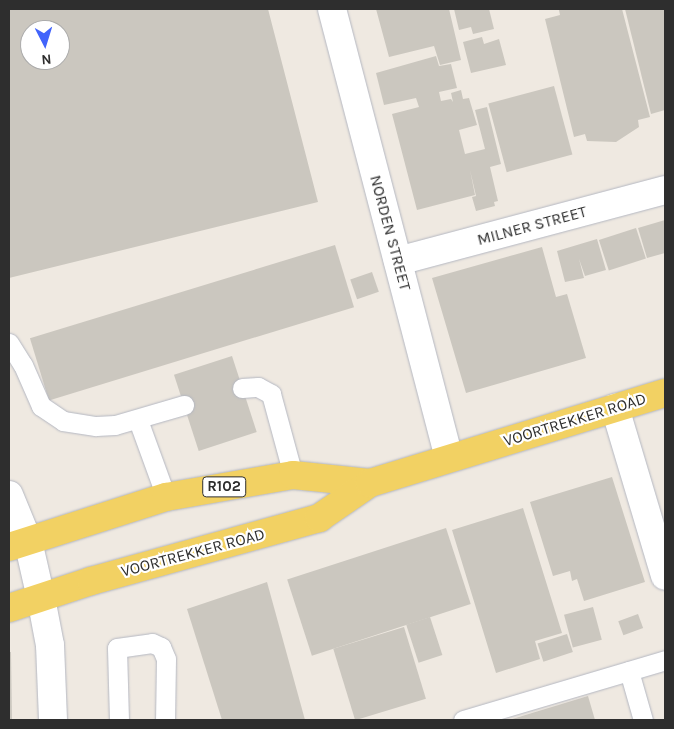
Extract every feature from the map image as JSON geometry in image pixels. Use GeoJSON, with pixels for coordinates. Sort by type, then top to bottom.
{"type":"FeatureCollection","features":[{"type":"Feature","properties":{"kind":"main road","name":"VOORTREKKER ROAD"},"geometry":{"type":"LineString","coordinates":[[9,608],[91,581],[319,518],[370,483],[665,393]]}},
{"type":"Feature","properties":{"kind":"main road","name":"VOORTREKKER ROAD"},"geometry":{"type":"LineString","coordinates":[[19,544],[166,498],[293,476],[370,483]]}},
{"type":"Feature","properties":{"kind":"street","name":"NORDEN STREET"},"geometry":{"type":"LineString","coordinates":[[332,9],[449,458]]}},
{"type":"Feature","properties":{"kind":"street","name":"MILNER STREET"},"geometry":{"type":"LineString","coordinates":[[398,261],[665,190]]}},
{"type":"Feature","properties":{"kind":"street"},"geometry":{"type":"LineString","coordinates":[[615,408],[665,576]]}},
{"type":"Feature","properties":{"kind":"street"},"geometry":{"type":"LineString","coordinates":[[9,495],[19,544],[41,598],[50,645],[53,720]]}},
{"type":"Feature","properties":{"kind":"lane"},"geometry":{"type":"LineString","coordinates":[[9,343],[42,406],[50,415],[62,421],[96,426],[138,420],[184,405]]}},
{"type":"Feature","properties":{"kind":"lane"},"geometry":{"type":"LineString","coordinates":[[242,388],[264,388],[271,394],[293,476]]}},
{"type":"Feature","properties":{"kind":"lane"},"geometry":{"type":"LineString","coordinates":[[138,420],[166,498]]}},
{"type":"Feature","properties":{"kind":"lane"},"geometry":{"type":"LineString","coordinates":[[119,720],[117,648],[152,643],[160,647],[166,659],[165,720]]}},
{"type":"Feature","properties":{"kind":"lane"},"geometry":{"type":"LineString","coordinates":[[463,720],[665,660]]}},
{"type":"Feature","properties":{"kind":"lane"},"geometry":{"type":"LineString","coordinates":[[629,671],[643,720]]}},
{"type":"Feature","properties":{"kind":"building"},"geometry":{"type":"Polygon","coordinates":[[[9,9],[268,9],[318,202],[9,278],[9,9]]]}},
{"type":"Feature","properties":{"kind":"building"},"geometry":{"type":"Polygon","coordinates":[[[376,9],[449,9],[461,60],[440,65],[434,46],[389,57],[376,9]]]}},
{"type":"Feature","properties":{"kind":"building"},"geometry":{"type":"Polygon","coordinates":[[[454,9],[489,9],[494,29],[473,34],[471,27],[459,30],[454,9]]]}},
{"type":"Feature","properties":{"kind":"building"},"geometry":{"type":"Polygon","coordinates":[[[622,9],[650,117],[638,120],[639,127],[616,142],[587,141],[585,134],[574,137],[545,19],[560,15],[559,10],[622,9]]]}},
{"type":"Feature","properties":{"kind":"building"},"geometry":{"type":"Polygon","coordinates":[[[625,9],[665,9],[665,110],[651,114],[625,9]]]}},
{"type":"Feature","properties":{"kind":"building"},"geometry":{"type":"Polygon","coordinates":[[[482,37],[484,44],[499,39],[506,65],[471,73],[463,42],[482,37]]]}},
{"type":"Feature","properties":{"kind":"building"},"geometry":{"type":"Polygon","coordinates":[[[436,56],[439,66],[451,64],[457,88],[439,92],[441,101],[451,99],[453,102],[451,93],[461,90],[463,99],[469,98],[477,125],[459,130],[465,154],[485,149],[475,110],[487,107],[501,164],[490,167],[498,201],[494,202],[495,206],[476,211],[472,197],[476,196],[470,170],[475,195],[417,210],[392,114],[419,107],[416,98],[384,105],[376,73],[436,56]]]}},
{"type":"Feature","properties":{"kind":"building"},"geometry":{"type":"Polygon","coordinates":[[[554,86],[572,155],[507,172],[488,104],[554,86]]]}},
{"type":"Feature","properties":{"kind":"building"},"geometry":{"type":"Polygon","coordinates":[[[665,220],[665,253],[647,258],[638,228],[665,220]]]}},
{"type":"Feature","properties":{"kind":"building"},"geometry":{"type":"Polygon","coordinates":[[[636,228],[646,258],[609,270],[599,240],[636,228]]]}},
{"type":"Feature","properties":{"kind":"building"},"geometry":{"type":"Polygon","coordinates":[[[597,239],[606,270],[585,276],[579,259],[584,278],[565,282],[557,251],[597,239]]]}},
{"type":"Feature","properties":{"kind":"building"},"geometry":{"type":"Polygon","coordinates":[[[335,245],[354,307],[49,400],[30,338],[335,245]]]}},
{"type":"Feature","properties":{"kind":"building"},"geometry":{"type":"Polygon","coordinates":[[[542,247],[556,297],[567,294],[586,358],[466,393],[432,278],[542,247]]]}},
{"type":"Feature","properties":{"kind":"building"},"geometry":{"type":"Polygon","coordinates":[[[372,272],[379,292],[357,299],[350,279],[372,272]]]}},
{"type":"Feature","properties":{"kind":"building"},"geometry":{"type":"Polygon","coordinates":[[[232,356],[257,432],[199,451],[174,375],[232,356]]]}},
{"type":"Feature","properties":{"kind":"building"},"geometry":{"type":"Polygon","coordinates":[[[612,477],[645,582],[584,601],[577,579],[572,581],[570,571],[553,576],[530,502],[612,477]]]}},
{"type":"Feature","properties":{"kind":"building"},"geometry":{"type":"Polygon","coordinates":[[[523,508],[562,633],[535,641],[540,659],[496,673],[452,530],[523,508]]]}},
{"type":"Feature","properties":{"kind":"building"},"geometry":{"type":"Polygon","coordinates":[[[446,528],[471,604],[312,656],[287,580],[446,528]]]}},
{"type":"Feature","properties":{"kind":"building"},"geometry":{"type":"Polygon","coordinates":[[[267,582],[305,720],[222,720],[187,609],[267,582]]]}},
{"type":"Feature","properties":{"kind":"building"},"geometry":{"type":"Polygon","coordinates":[[[593,607],[602,640],[573,648],[564,615],[593,607]]]}},
{"type":"Feature","properties":{"kind":"building"},"geometry":{"type":"Polygon","coordinates":[[[638,614],[643,628],[623,635],[618,621],[638,614]]]}},
{"type":"Feature","properties":{"kind":"building"},"geometry":{"type":"Polygon","coordinates":[[[430,617],[442,655],[419,663],[406,625],[430,617]]]}},
{"type":"Feature","properties":{"kind":"building"},"geometry":{"type":"Polygon","coordinates":[[[404,627],[426,699],[355,720],[333,649],[404,627]]]}},
{"type":"Feature","properties":{"kind":"building"},"geometry":{"type":"Polygon","coordinates":[[[567,634],[573,652],[543,662],[538,644],[567,634]]]}},
{"type":"Feature","properties":{"kind":"building"},"geometry":{"type":"Polygon","coordinates":[[[9,652],[11,652],[12,720],[9,720],[9,652]]]}},
{"type":"Feature","properties":{"kind":"building"},"geometry":{"type":"Polygon","coordinates":[[[588,696],[595,720],[509,720],[588,696]]]}}]}
